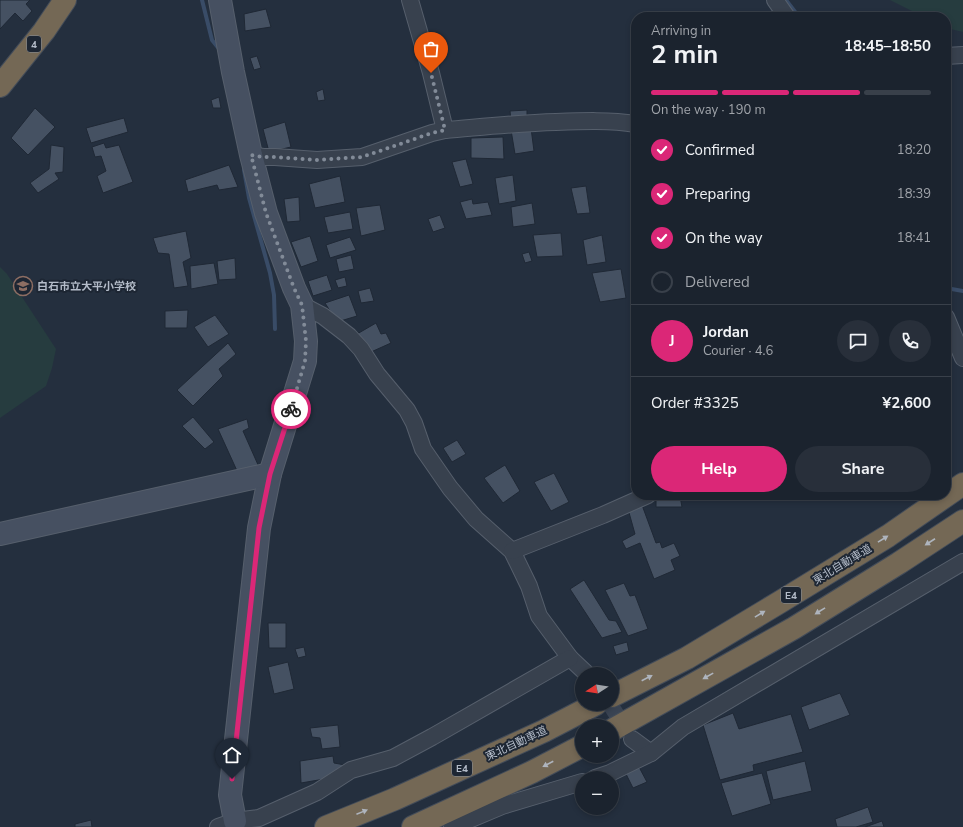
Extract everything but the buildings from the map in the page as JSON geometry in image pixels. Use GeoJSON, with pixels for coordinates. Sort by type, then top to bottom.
{"type":"FeatureCollection","features":[{"type":"Feature","properties":{"kind":"highway","name":"4"},"geometry":{"type":"LineString","coordinates":[[0,86],[44,31],[65,0]]}},
{"type":"Feature","properties":{"kind":"highway","name":"東北自動車道"},"geometry":{"type":"LineString","coordinates":[[951,492],[963,484]]}},
{"type":"Feature","properties":{"kind":"highway","name":"東北自動車道"},"geometry":{"type":"LineString","coordinates":[[619,692],[686,658],[780,602],[888,536],[940,500]]}},
{"type":"Feature","properties":{"kind":"highway"},"geometry":{"type":"LineString","coordinates":[[619,726],[794,628],[963,521]]}},
{"type":"Feature","properties":{"kind":"highway","name":"東北自動車道"},"geometry":{"type":"LineString","coordinates":[[326,827],[402,796],[544,731],[583,711]]}},
{"type":"Feature","properties":{"kind":"highway"},"geometry":{"type":"LineString","coordinates":[[413,827],[532,772],[575,750]]}},
{"type":"Feature","properties":{"kind":"street"},"geometry":{"type":"LineString","coordinates":[[220,0],[233,72],[251,155],[266,213],[294,288],[302,305],[306,341],[305,361],[270,474],[259,528],[227,824],[259,818],[317,792],[351,770],[393,758],[570,658]]}},
{"type":"Feature","properties":{"kind":"street"},"geometry":{"type":"LineString","coordinates":[[410,0],[431,73],[445,130]]}},
{"type":"Feature","properties":{"kind":"street"},"geometry":{"type":"LineString","coordinates":[[775,0],[784,12]]}},
{"type":"Feature","properties":{"kind":"street"},"geometry":{"type":"LineString","coordinates":[[951,56],[963,55]]}},
{"type":"Feature","properties":{"kind":"street"},"geometry":{"type":"LineString","coordinates":[[251,155],[317,160],[362,157],[445,130],[586,120],[631,123]]}},
{"type":"Feature","properties":{"kind":"street"},"geometry":{"type":"LineString","coordinates":[[302,305],[323,316],[349,336],[361,350],[377,374],[407,410],[414,423],[424,449],[450,488],[476,519],[512,551],[529,586],[538,616],[570,658],[580,667]]}},
{"type":"Feature","properties":{"kind":"street"},"geometry":{"type":"LineString","coordinates":[[951,329],[963,358]]}},
{"type":"Feature","properties":{"kind":"street"},"geometry":{"type":"LineString","coordinates":[[0,534],[270,474]]}},
{"type":"Feature","properties":{"kind":"street"},"geometry":{"type":"LineString","coordinates":[[512,551],[637,500]]}},
{"type":"Feature","properties":{"kind":"street"},"geometry":{"type":"LineString","coordinates":[[614,771],[650,753],[683,727],[963,562]]}},
{"type":"Feature","properties":{"kind":"street"},"geometry":{"type":"LineString","coordinates":[[632,739],[650,753]]}},
{"type":"Feature","properties":{"kind":"street"},"geometry":{"type":"LineString","coordinates":[[452,827],[502,806],[575,784]]}},
{"type":"Feature","properties":{"kind":"green space"},"geometry":{"type":"Polygon","coordinates":[[[890,0],[963,0],[963,32],[951,29],[951,12],[914,12],[890,0]]]}},
{"type":"Feature","properties":{"kind":"green space"},"geometry":{"type":"Polygon","coordinates":[[[0,267],[7,274],[56,349],[46,386],[0,418],[0,267]]]}},
{"type":"Feature","properties":{"kind":"waterway"},"geometry":{"type":"LineString","coordinates":[[202,0],[212,40],[220,50]]}},
{"type":"Feature","properties":{"kind":"waterway"},"geometry":{"type":"LineString","coordinates":[[786,0],[795,12]]}},
{"type":"Feature","properties":{"kind":"waterway"},"geometry":{"type":"LineString","coordinates":[[244,170],[249,198],[270,273],[274,295],[275,329]]}},
{"type":"Feature","properties":{"kind":"waterway"},"geometry":{"type":"LineString","coordinates":[[951,289],[963,291]]}},
{"type":"Feature","properties":{"kind":"tunnel"},"geometry":{"type":"LineString","coordinates":[[614,711],[628,733]]}},
{"type":"Feature","properties":{"kind":"way so far"},"geometry":{"type":"LineString","coordinates":[[291,409],[305,361],[306,341],[302,305],[294,288],[266,213],[251,155],[317,160],[362,157],[445,130],[431,73]]}},
{"type":"Feature","properties":{"kind":"place","name":"白石市立大平小学校"},"geometry":{"type":"Point","coordinates":[23,286]}},
{"type":"Feature","properties":{"kind":"route"},"geometry":{"type":"LineString","coordinates":[[232,779],[259,528],[270,474],[291,409]]}}]}
